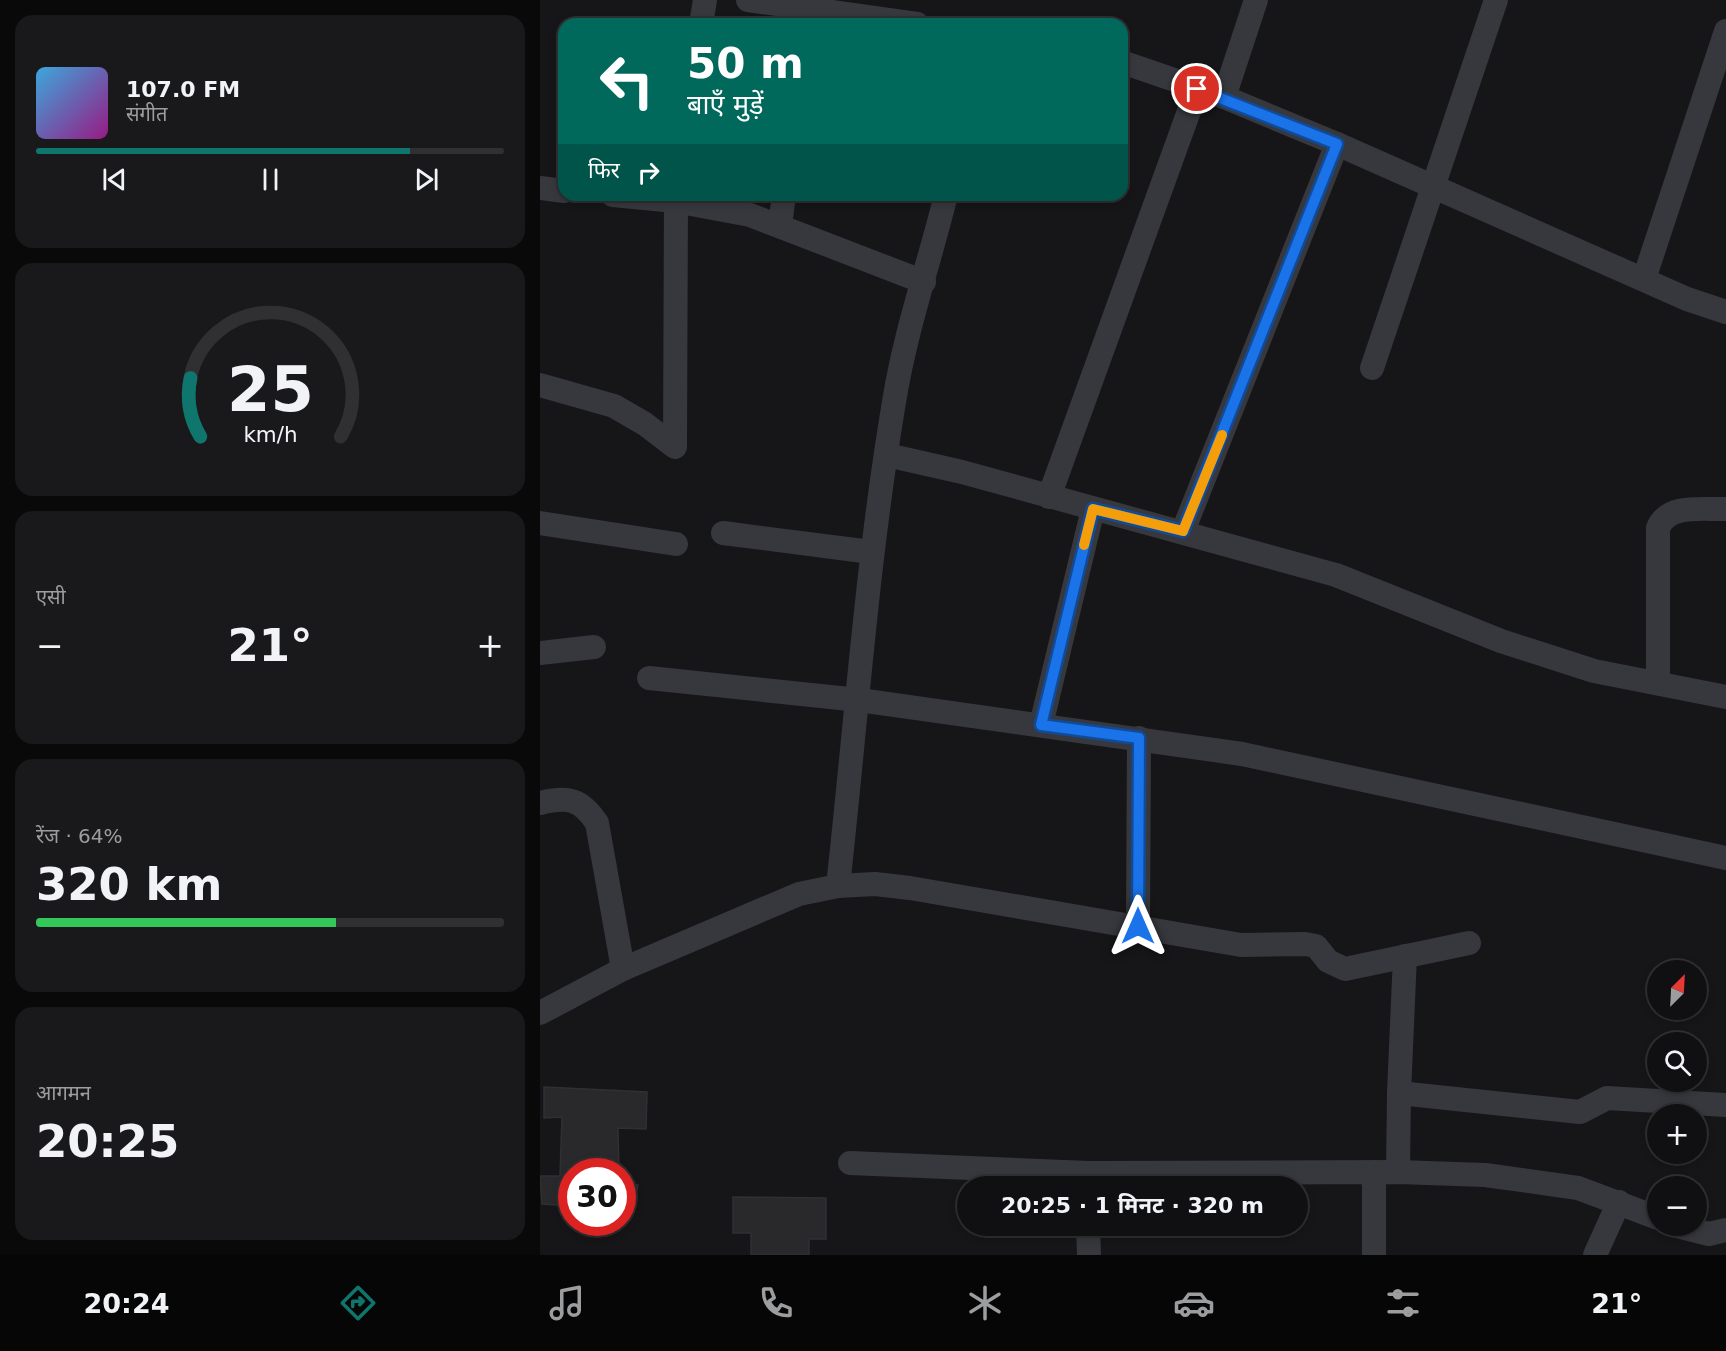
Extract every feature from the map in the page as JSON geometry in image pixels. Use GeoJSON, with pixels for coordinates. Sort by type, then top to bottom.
{"type":"FeatureCollection","features":[{"type":"Feature","properties":{"kind":"street"},"geometry":{"type":"LineString","coordinates":[[702,18],[705,0]]}},
{"type":"Feature","properties":{"kind":"street"},"geometry":{"type":"LineString","coordinates":[[748,0],[807,16],[866,8],[898,18]]}},
{"type":"Feature","properties":{"kind":"street"},"geometry":{"type":"LineString","coordinates":[[1224,97],[1256,0]]}},
{"type":"Feature","properties":{"kind":"street"},"geometry":{"type":"LineString","coordinates":[[1372,368],[1496,0]]}},
{"type":"Feature","properties":{"kind":"street"},"geometry":{"type":"LineString","coordinates":[[1644,279],[1726,31]]}},
{"type":"Feature","properties":{"kind":"street"},"geometry":{"type":"LineString","coordinates":[[1128,64],[1224,97],[1337,144],[1687,299],[1726,312]]}},
{"type":"Feature","properties":{"kind":"street"},"geometry":{"type":"LineString","coordinates":[[1049,497],[1197,89]]}},
{"type":"Feature","properties":{"kind":"street"},"geometry":{"type":"LineString","coordinates":[[1183,531],[1337,144]]}},
{"type":"Feature","properties":{"kind":"street"},"geometry":{"type":"LineString","coordinates":[[540,188],[558,190]]}},
{"type":"Feature","properties":{"kind":"street"},"geometry":{"type":"LineString","coordinates":[[540,385],[614,406],[645,424],[675,447],[675,201]]}},
{"type":"Feature","properties":{"kind":"street"},"geometry":{"type":"LineString","coordinates":[[689,201],[780,225],[924,282]]}},
{"type":"Feature","properties":{"kind":"street"},"geometry":{"type":"LineString","coordinates":[[780,225],[783,201]]}},
{"type":"Feature","properties":{"kind":"street"},"geometry":{"type":"LineString","coordinates":[[838,886],[859,700],[871,552],[901,366],[944,201]]}},
{"type":"Feature","properties":{"kind":"street"},"geometry":{"type":"LineString","coordinates":[[887,455],[962,472],[1336,574],[1544,656],[1594,671],[1726,697]]}},
{"type":"Feature","properties":{"kind":"street"},"geometry":{"type":"LineString","coordinates":[[1041,725],[1093,509]]}},
{"type":"Feature","properties":{"kind":"street"},"geometry":{"type":"LineString","coordinates":[[1658,683],[1658,528],[1661,520],[1675,511],[1726,509]]}},
{"type":"Feature","properties":{"kind":"street"},"geometry":{"type":"LineString","coordinates":[[540,523],[676,544]]}},
{"type":"Feature","properties":{"kind":"street"},"geometry":{"type":"LineString","coordinates":[[723,533],[871,552]]}},
{"type":"Feature","properties":{"kind":"street"},"geometry":{"type":"LineString","coordinates":[[540,653],[594,647]]}},
{"type":"Feature","properties":{"kind":"street"},"geometry":{"type":"LineString","coordinates":[[649,678],[859,700],[1242,754],[1726,858]]}},
{"type":"Feature","properties":{"kind":"street"},"geometry":{"type":"LineString","coordinates":[[1138,926],[1139,738]]}},
{"type":"Feature","properties":{"kind":"street"},"geometry":{"type":"LineString","coordinates":[[540,803],[557,799],[575,801],[588,808],[597,823],[623,969]]}},
{"type":"Feature","properties":{"kind":"street"},"geometry":{"type":"LineString","coordinates":[[540,1013],[623,969],[799,894],[838,886],[887,885],[1241,945],[1305,944],[1316,946],[1328,961],[1345,969],[1469,943]]}},
{"type":"Feature","properties":{"kind":"street"},"geometry":{"type":"LineString","coordinates":[[1398,1172],[1399,1093],[1406,956]]}},
{"type":"Feature","properties":{"kind":"street"},"geometry":{"type":"LineString","coordinates":[[1399,1093],[1580,1112],[1607,1098],[1726,1105]]}},
{"type":"Feature","properties":{"kind":"street"},"geometry":{"type":"LineString","coordinates":[[850,1163],[1032,1176]]}},
{"type":"Feature","properties":{"kind":"street"},"geometry":{"type":"LineString","coordinates":[[1374,1172],[1374,1255]]}},
{"type":"Feature","properties":{"kind":"street"},"geometry":{"type":"LineString","coordinates":[[1231,1176],[1374,1172],[1485,1175],[1578,1188],[1647,1213]]}},
{"type":"Feature","properties":{"kind":"street"},"geometry":{"type":"LineString","coordinates":[[1595,1255],[1619,1202]]}},
{"type":"Feature","properties":{"kind":"street"},"geometry":{"type":"LineString","coordinates":[[1707,1234],[1726,1230]]}},
{"type":"Feature","properties":{"kind":"street"},"geometry":{"type":"LineString","coordinates":[[1088,1236],[1089,1255]]}},
{"type":"Feature","properties":{"kind":"building"},"geometry":{"type":"Polygon","coordinates":[[[544,1087],[647,1092],[646,1129],[618,1128],[619,1158],[561,1158],[562,1117],[544,1118],[544,1087]]]}},
{"type":"Feature","properties":{"kind":"building"},"geometry":{"type":"Polygon","coordinates":[[[540,1176],[558,1176],[558,1205],[542,1204],[540,1176]]]}},
{"type":"Feature","properties":{"kind":"building"},"geometry":{"type":"Polygon","coordinates":[[[733,1197],[826,1198],[826,1239],[809,1239],[809,1255],[751,1255],[751,1233],[733,1233],[733,1197]]]}},
{"type":"Feature","properties":{"kind":"slow traffic"},"geometry":{"type":"LineString","coordinates":[[1084,545],[1093,509],[1183,531],[1222,435]]}},
{"type":"Feature","properties":{"kind":"route"},"geometry":{"type":"LineString","coordinates":[[1138,926],[1139,738],[1041,725],[1093,509],[1183,531],[1337,144],[1224,97],[1197,89]]}}]}
